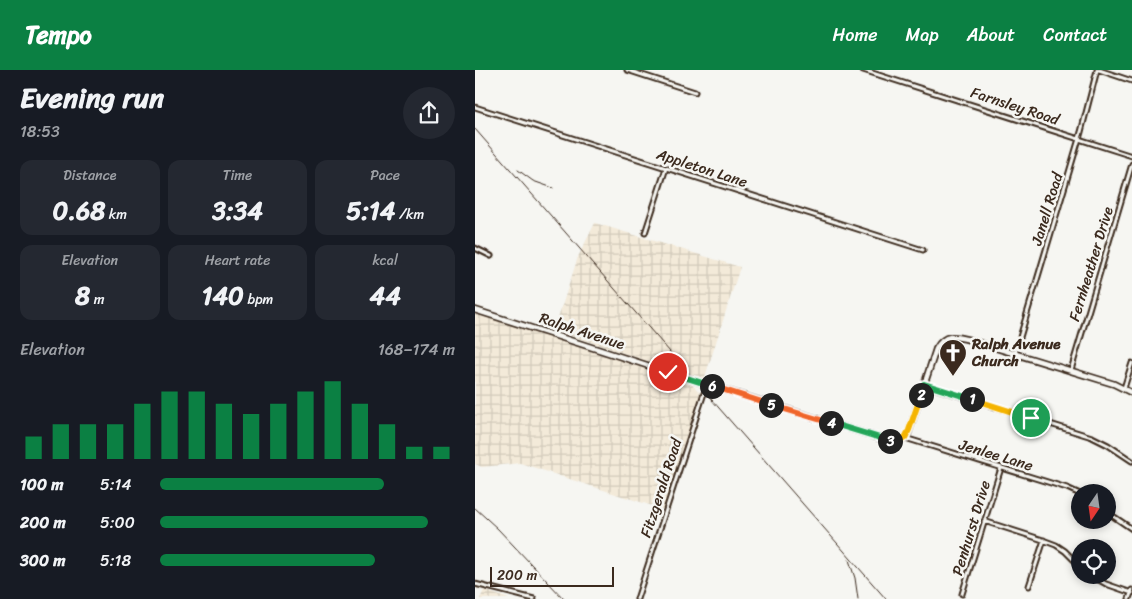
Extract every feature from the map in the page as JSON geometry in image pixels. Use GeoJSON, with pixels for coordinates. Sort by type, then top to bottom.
{"type":"FeatureCollection","features":[{"type":"Feature","properties":{"kind":"street"},"geometry":{"type":"LineString","coordinates":[[627,70],[695,92]]}},
{"type":"Feature","properties":{"kind":"street","name":"Farnsley Road"},"geometry":{"type":"LineString","coordinates":[[863,70],[1132,156]]}},
{"type":"Feature","properties":{"kind":"street"},"geometry":{"type":"LineString","coordinates":[[1098,70],[1132,81]]}},
{"type":"Feature","properties":{"kind":"street","name":"Janell Road"},"geometry":{"type":"LineString","coordinates":[[1015,354],[1098,70]]}},
{"type":"Feature","properties":{"kind":"street","name":"Appleton Lane"},"geometry":{"type":"LineString","coordinates":[[475,108],[923,250]]}},
{"type":"Feature","properties":{"kind":"street","name":"Fernheather Drive"},"geometry":{"type":"LineString","coordinates":[[1071,370],[1132,164]]}},
{"type":"Feature","properties":{"kind":"street"},"geometry":{"type":"LineString","coordinates":[[645,233],[666,168]]}},
{"type":"Feature","properties":{"kind":"street"},"geometry":{"type":"LineString","coordinates":[[475,248],[491,256]]}},
{"type":"Feature","properties":{"kind":"street","name":"Ralph Avenue"},"geometry":{"type":"LineString","coordinates":[[475,310],[889,440],[895,441],[905,438]]}},
{"type":"Feature","properties":{"kind":"street"},"geometry":{"type":"LineString","coordinates":[[905,438],[936,349],[942,341],[957,336],[1114,384],[1132,393]]}},
{"type":"Feature","properties":{"kind":"street"},"geometry":{"type":"LineString","coordinates":[[1124,388],[1132,363]]}},
{"type":"Feature","properties":{"kind":"street","name":"Fitzgerald Road"},"geometry":{"type":"LineString","coordinates":[[637,599],[707,384]]}},
{"type":"Feature","properties":{"kind":"street"},"geometry":{"type":"LineString","coordinates":[[924,384],[1092,437],[1132,461]]}},
{"type":"Feature","properties":{"kind":"street","name":"Jenlee Lane"},"geometry":{"type":"LineString","coordinates":[[905,438],[1071,490]]}},
{"type":"Feature","properties":{"kind":"street","name":"Penhurst Drive"},"geometry":{"type":"LineString","coordinates":[[962,594],[1001,468]]}},
{"type":"Feature","properties":{"kind":"street"},"geometry":{"type":"LineString","coordinates":[[1116,518],[1132,529]]}},
{"type":"Feature","properties":{"kind":"street"},"geometry":{"type":"LineString","coordinates":[[984,522],[1057,545],[1071,557]]}},
{"type":"Feature","properties":{"kind":"street"},"geometry":{"type":"LineString","coordinates":[[1029,586],[1043,540]]}},
{"type":"Feature","properties":{"kind":"street"},"geometry":{"type":"LineString","coordinates":[[475,584],[534,599]]}},
{"type":"Feature","properties":{"kind":"street"},"geometry":{"type":"LineString","coordinates":[[1106,584],[1132,592],[1129,599]]}},
{"type":"Feature","properties":{"kind":"shaded area"},"geometry":{"type":"Polygon","coordinates":[[[595,223],[740,267],[704,380],[554,330],[578,257],[595,223]]]}},
{"type":"Feature","properties":{"kind":"shaded area"},"geometry":{"type":"Polygon","coordinates":[[[475,313],[691,383],[701,394],[665,510],[520,463],[482,467],[475,464],[475,313]]]}},
{"type":"Feature","properties":{"kind":"shaded area"},"geometry":{"type":"Polygon","coordinates":[[[484,590],[509,599],[480,599],[484,590]]]}},
{"type":"Feature","properties":{"kind":"railway"},"geometry":{"type":"LineString","coordinates":[[475,129],[886,599]]}},
{"type":"Feature","properties":{"kind":"railway"},"geometry":{"type":"LineString","coordinates":[[518,170],[533,181],[553,188]]}},
{"type":"Feature","properties":{"kind":"railway"},"geometry":{"type":"LineString","coordinates":[[475,508],[498,529],[564,599]]}},
{"type":"Feature","properties":{"kind":"railway"},"geometry":{"type":"LineString","coordinates":[[849,560],[855,578],[858,599]]}},
{"type":"Feature","properties":{"kind":"place","name":"Ralph Avenue Church"},"geometry":{"type":"Point","coordinates":[953,377]}},
{"type":"Feature","properties":{"kind":"route"},"geometry":{"type":"LineString","coordinates":[[668,372],[843,427],[895,441],[905,438],[908,434],[924,384],[1031,418]]}}]}
